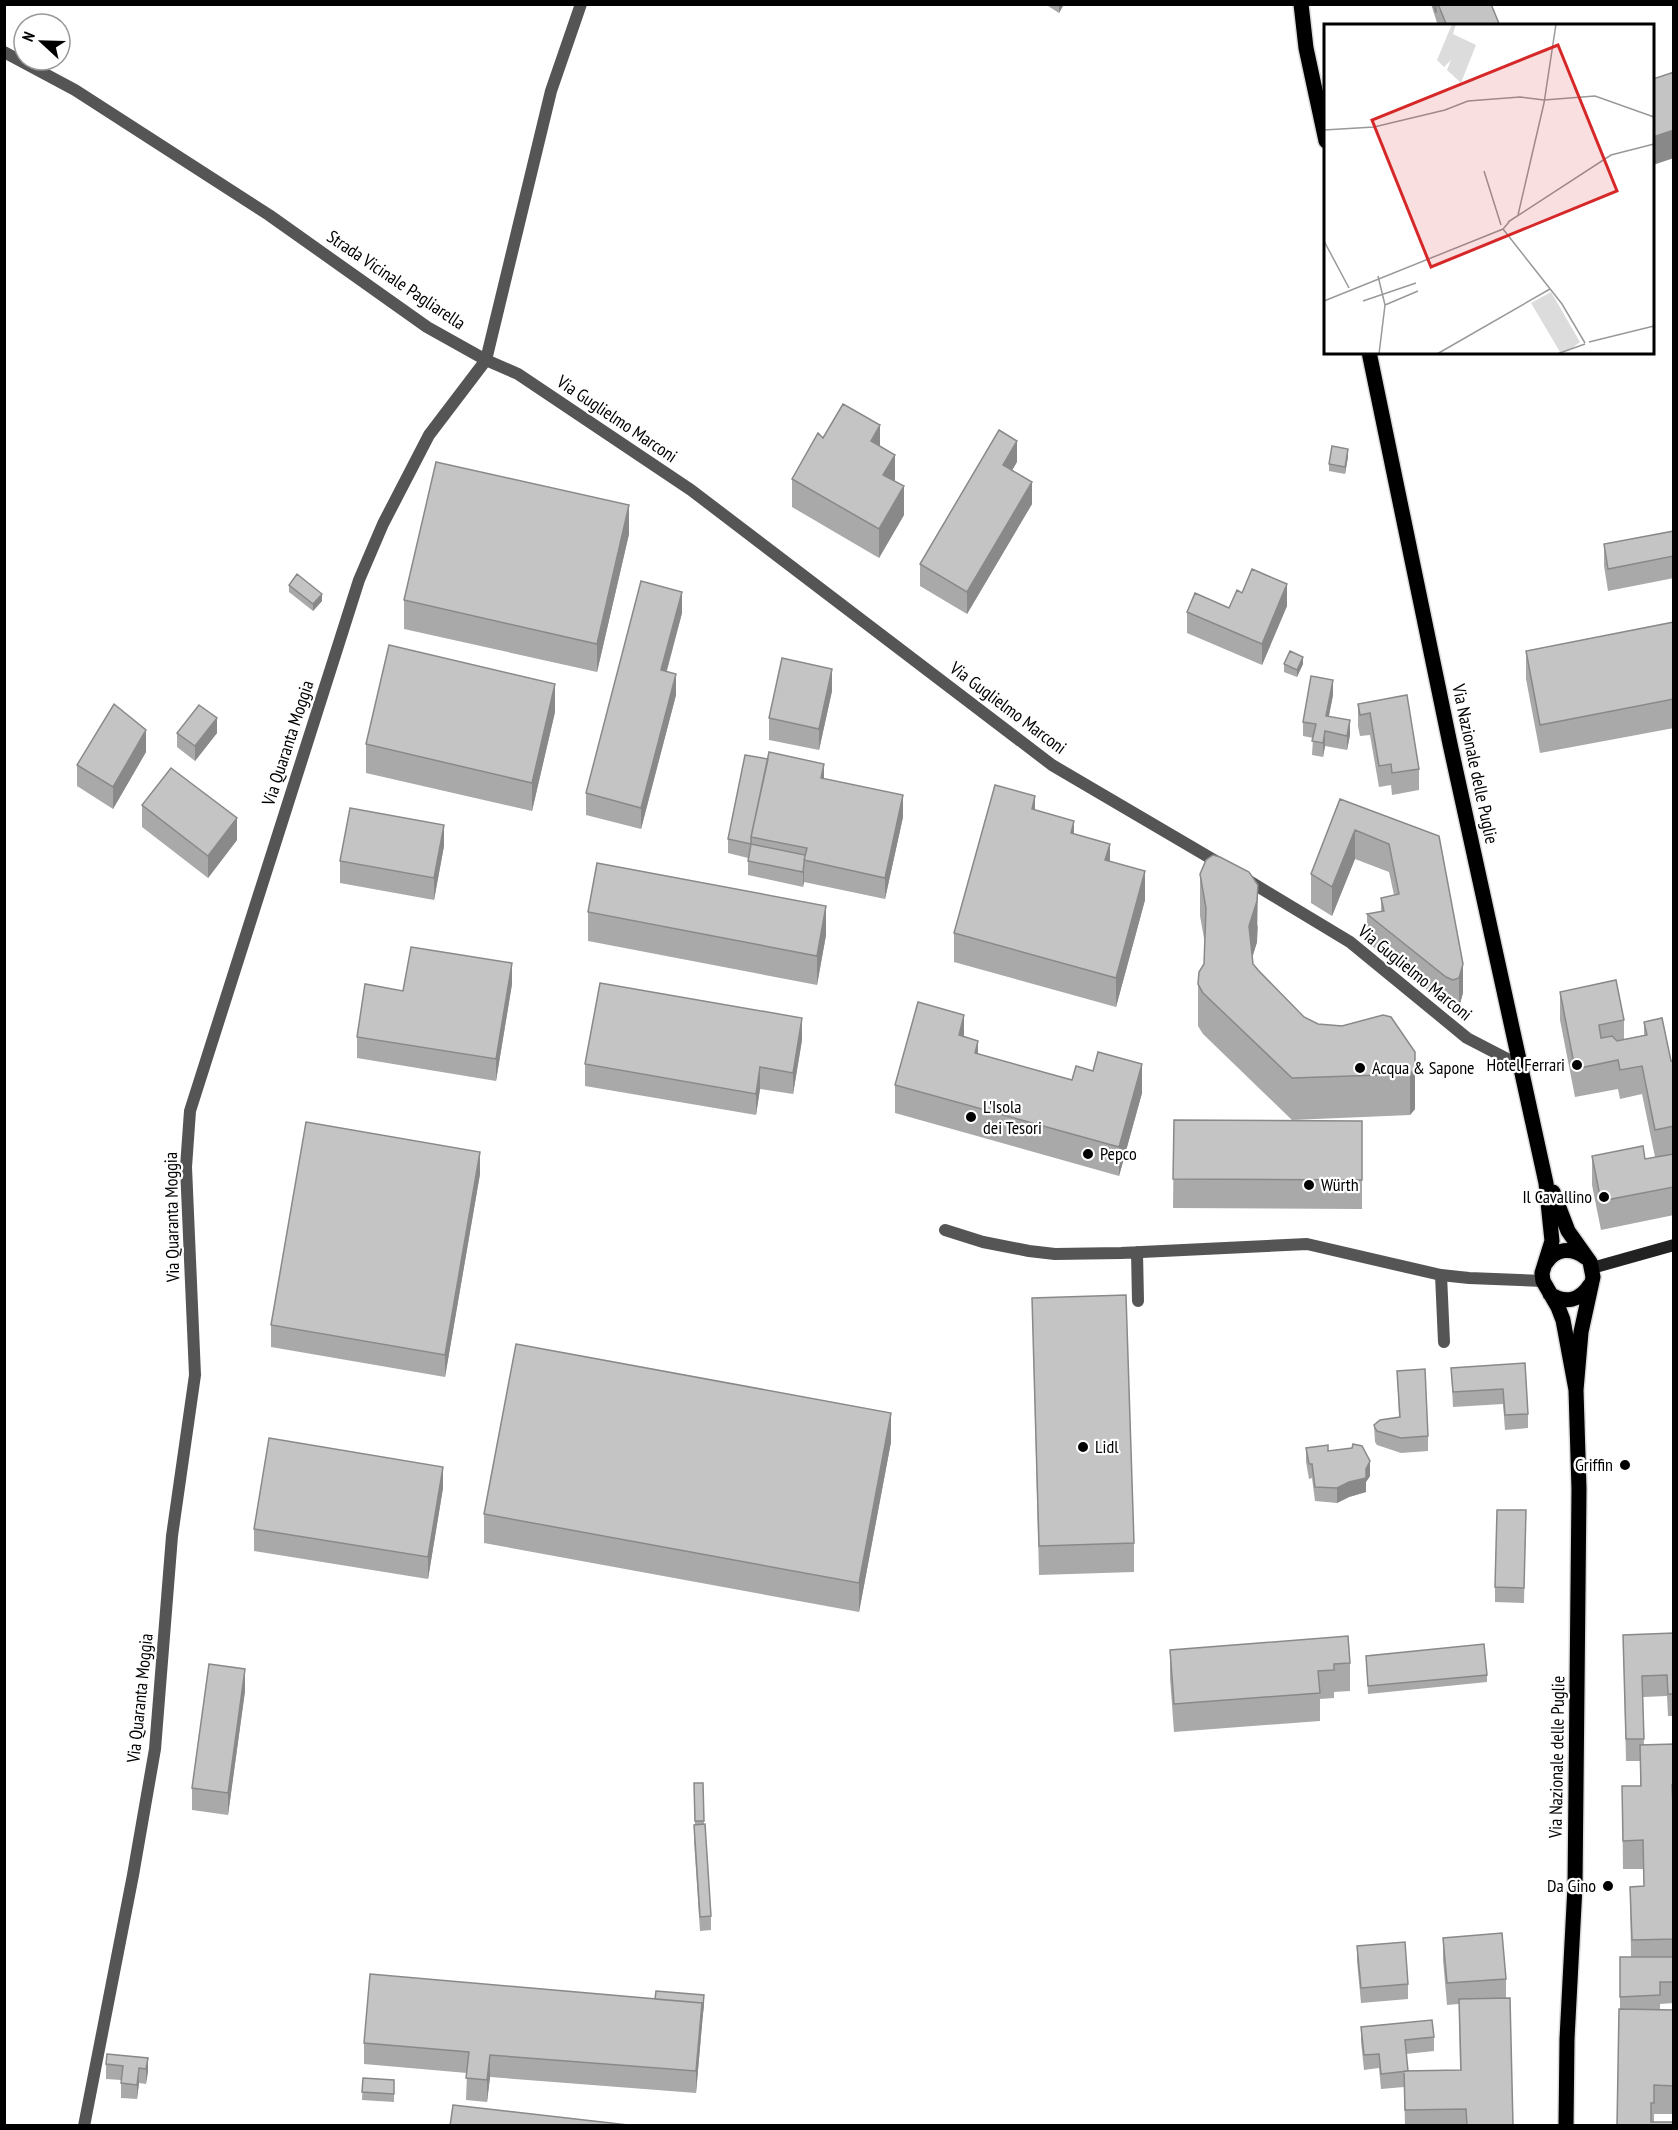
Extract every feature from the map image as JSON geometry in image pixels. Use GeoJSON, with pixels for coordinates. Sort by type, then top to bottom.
{"type":"FeatureCollection","features":[{"type":"Feature","properties":{"kind":"main road"},"geometry":{"type":"LineString","coordinates":[[1301,4],[1306,48],[1324,132]]}},
{"type":"Feature","properties":{"kind":"main road","name":"Via Nazionale delle Puglie"},"geometry":{"type":"LineString","coordinates":[[1370,354],[1450,744],[1546,1183],[1552,1241],[1546,1280],[1563,1320],[1576,1390]]}},
{"type":"Feature","properties":{"kind":"main road","name":"Via Nazionale delle Puglie"},"geometry":{"type":"LineString","coordinates":[[1546,1183],[1554,1193],[1568,1231],[1589,1263],[1591,1285],[1581,1332],[1576,1390],[1579,1489],[1575,1887],[1567,2039],[1566,2126]]}},
{"type":"Feature","properties":{"kind":"main road"},"geometry":{"type":"LineString","coordinates":[[1589,1263],[1574,1251],[1561,1251],[1548,1259],[1546,1280],[1564,1300],[1571,1300],[1586,1292],[1591,1285]]}},
{"type":"Feature","properties":{"kind":"street","name":"Strada Vicinale Pagliarella"},"geometry":{"type":"LineString","coordinates":[[4,52],[94,102],[269,215],[427,327],[486,360],[551,91],[581,4]]}},
{"type":"Feature","properties":{"kind":"street","name":"Via Guglielmo Marconi"},"geometry":{"type":"LineString","coordinates":[[486,360],[518,374],[691,490],[1052,765],[1171,833],[1350,942],[1467,1038],[1521,1066]]}},
{"type":"Feature","properties":{"kind":"street","name":"Via Quaranta Moggia"},"geometry":{"type":"LineString","coordinates":[[84,2126],[155,1749],[172,1536],[195,1375],[186,1167],[190,1111],[359,580],[383,524],[429,435],[486,360]]}},
{"type":"Feature","properties":{"kind":"street"},"geometry":{"type":"LineString","coordinates":[[945,1230],[983,1242],[1055,1254],[1307,1244],[1441,1275],[1546,1280]]}},
{"type":"Feature","properties":{"kind":"street"},"geometry":{"type":"LineString","coordinates":[[1589,1263],[1674,1245]]}},
{"type":"Feature","properties":{"kind":"street"},"geometry":{"type":"LineString","coordinates":[[1137,1252],[1138,1301]]}},
{"type":"Feature","properties":{"kind":"street"},"geometry":{"type":"LineString","coordinates":[[1441,1275],[1444,1342]]}},
{"type":"Feature","properties":{"kind":"building"},"geometry":{"type":"Polygon","coordinates":[[[1438,4],[1491,4],[1499,24],[1446,24],[1438,4]]]}},
{"type":"Feature","properties":{"kind":"building"},"geometry":{"type":"Polygon","coordinates":[[[1674,72],[1674,130],[1654,137],[1654,79],[1674,72]]]}},
{"type":"Feature","properties":{"kind":"building"},"geometry":{"type":"Polygon","coordinates":[[[843,404],[880,425],[871,441],[895,455],[883,475],[904,486],[879,529],[792,479],[818,433],[823,438],[843,404]]]}},
{"type":"Feature","properties":{"kind":"building"},"geometry":{"type":"Polygon","coordinates":[[[999,430],[1017,441],[1003,465],[1032,482],[967,592],[920,564],[999,430]]]}},
{"type":"Feature","properties":{"kind":"building"},"geometry":{"type":"Polygon","coordinates":[[[1332,446],[1348,449],[1345,467],[1329,464],[1332,446]]]}},
{"type":"Feature","properties":{"kind":"building"},"geometry":{"type":"Polygon","coordinates":[[[436,462],[629,505],[597,644],[404,600],[436,462]]]}},
{"type":"Feature","properties":{"kind":"building"},"geometry":{"type":"Polygon","coordinates":[[[1674,531],[1674,556],[1608,569],[1604,544],[1674,531]]]}},
{"type":"Feature","properties":{"kind":"building"},"geometry":{"type":"Polygon","coordinates":[[[1252,569],[1287,584],[1262,644],[1187,612],[1195,593],[1229,608],[1237,590],[1242,593],[1252,569]]]}},
{"type":"Feature","properties":{"kind":"building"},"geometry":{"type":"Polygon","coordinates":[[[297,574],[322,594],[313,604],[289,585],[297,574]]]}},
{"type":"Feature","properties":{"kind":"building"},"geometry":{"type":"Polygon","coordinates":[[[641,581],[682,592],[661,670],[676,674],[641,808],[586,793],[641,581]]]}},
{"type":"Feature","properties":{"kind":"building"},"geometry":{"type":"Polygon","coordinates":[[[1674,622],[1674,699],[1540,725],[1526,651],[1674,622]]]}},
{"type":"Feature","properties":{"kind":"building"},"geometry":{"type":"Polygon","coordinates":[[[389,645],[555,684],[532,783],[366,744],[389,645]]]}},
{"type":"Feature","properties":{"kind":"building"},"geometry":{"type":"Polygon","coordinates":[[[1290,651],[1303,657],[1297,670],[1284,664],[1290,651]]]}},
{"type":"Feature","properties":{"kind":"building"},"geometry":{"type":"Polygon","coordinates":[[[782,658],[832,669],[819,729],[769,718],[782,658]]]}},
{"type":"Feature","properties":{"kind":"building"},"geometry":{"type":"Polygon","coordinates":[[[1311,676],[1333,680],[1326,716],[1350,720],[1347,736],[1325,731],[1323,743],[1312,741],[1316,724],[1303,722],[1311,676]]]}},
{"type":"Feature","properties":{"kind":"building"},"geometry":{"type":"Polygon","coordinates":[[[1407,695],[1419,769],[1392,773],[1391,764],[1379,766],[1370,713],[1360,715],[1358,704],[1407,695]]]}},
{"type":"Feature","properties":{"kind":"building"},"geometry":{"type":"Polygon","coordinates":[[[114,704],[146,730],[113,787],[77,765],[114,704]]]}},
{"type":"Feature","properties":{"kind":"building"},"geometry":{"type":"Polygon","coordinates":[[[199,705],[217,718],[195,746],[177,733],[199,705]]]}},
{"type":"Feature","properties":{"kind":"building"},"geometry":{"type":"Polygon","coordinates":[[[769,752],[824,764],[821,778],[903,795],[885,878],[804,860],[807,848],[751,837],[769,752]]]}},
{"type":"Feature","properties":{"kind":"building"},"geometry":{"type":"Polygon","coordinates":[[[745,755],[768,759],[751,844],[728,839],[745,755]]]}},
{"type":"Feature","properties":{"kind":"building"},"geometry":{"type":"Polygon","coordinates":[[[171,768],[237,818],[208,856],[142,805],[171,768]]]}},
{"type":"Feature","properties":{"kind":"building"},"geometry":{"type":"Polygon","coordinates":[[[995,785],[1035,796],[1032,809],[1074,821],[1071,833],[1110,844],[1105,860],[1145,871],[1116,978],[954,933],[995,785]]]}},
{"type":"Feature","properties":{"kind":"building"},"geometry":{"type":"Polygon","coordinates":[[[1340,799],[1439,836],[1463,964],[1459,978],[1453,980],[1446,977],[1367,914],[1384,911],[1381,898],[1399,894],[1389,844],[1355,830],[1332,887],[1311,874],[1340,799]]]}},
{"type":"Feature","properties":{"kind":"building"},"geometry":{"type":"Polygon","coordinates":[[[350,808],[444,825],[434,878],[340,861],[350,808]]]}},
{"type":"Feature","properties":{"kind":"building"},"geometry":{"type":"Polygon","coordinates":[[[751,844],[805,855],[803,872],[748,861],[751,844]]]}},
{"type":"Feature","properties":{"kind":"building"},"geometry":{"type":"Polygon","coordinates":[[[1213,855],[1249,872],[1258,885],[1257,901],[1249,926],[1253,964],[1258,970],[1304,1017],[1318,1024],[1342,1026],[1383,1015],[1391,1017],[1415,1052],[1415,1068],[1410,1074],[1292,1078],[1203,993],[1198,984],[1199,972],[1204,964],[1206,908],[1200,874],[1206,860],[1213,855]]]}},
{"type":"Feature","properties":{"kind":"building"},"geometry":{"type":"Polygon","coordinates":[[[597,863],[826,906],[817,956],[588,912],[597,863]]]}},
{"type":"Feature","properties":{"kind":"building"},"geometry":{"type":"Polygon","coordinates":[[[411,947],[512,963],[496,1059],[357,1037],[365,984],[403,991],[411,947]]]}},
{"type":"Feature","properties":{"kind":"building"},"geometry":{"type":"Polygon","coordinates":[[[1616,980],[1624,1020],[1599,1025],[1601,1038],[1612,1036],[1617,1041],[1647,1035],[1644,1022],[1662,1018],[1671,1061],[1674,1061],[1674,1126],[1655,1130],[1642,1066],[1620,1070],[1618,1060],[1575,1069],[1560,992],[1616,980]]]}},
{"type":"Feature","properties":{"kind":"building"},"geometry":{"type":"Polygon","coordinates":[[[600,983],[802,1018],[793,1073],[760,1067],[756,1094],[585,1064],[600,983]]]}},
{"type":"Feature","properties":{"kind":"building"},"geometry":{"type":"Polygon","coordinates":[[[918,1002],[964,1015],[959,1035],[978,1041],[975,1053],[1072,1080],[1076,1066],[1093,1071],[1098,1052],[1142,1064],[1119,1147],[895,1085],[918,1002]]]}},
{"type":"Feature","properties":{"kind":"building"},"geometry":{"type":"Polygon","coordinates":[[[1174,1120],[1362,1121],[1362,1180],[1173,1179],[1174,1120]]]}},
{"type":"Feature","properties":{"kind":"building"},"geometry":{"type":"Polygon","coordinates":[[[306,1122],[480,1152],[445,1355],[271,1325],[306,1122]]]}},
{"type":"Feature","properties":{"kind":"building"},"geometry":{"type":"Polygon","coordinates":[[[1643,1146],[1645,1159],[1674,1154],[1674,1187],[1601,1201],[1592,1156],[1643,1146]]]}},
{"type":"Feature","properties":{"kind":"building"},"geometry":{"type":"Polygon","coordinates":[[[1126,1295],[1134,1543],[1039,1546],[1032,1298],[1126,1295]]]}},
{"type":"Feature","properties":{"kind":"building"},"geometry":{"type":"Polygon","coordinates":[[[516,1344],[891,1413],[859,1583],[484,1514],[516,1344]]]}},
{"type":"Feature","properties":{"kind":"building"},"geometry":{"type":"Polygon","coordinates":[[[1525,1363],[1528,1414],[1505,1415],[1503,1389],[1453,1392],[1451,1368],[1525,1363]]]}},
{"type":"Feature","properties":{"kind":"building"},"geometry":{"type":"Polygon","coordinates":[[[1425,1369],[1428,1436],[1401,1438],[1377,1431],[1374,1425],[1380,1420],[1400,1417],[1397,1371],[1425,1369]]]}},
{"type":"Feature","properties":{"kind":"building"},"geometry":{"type":"Polygon","coordinates":[[[269,1438],[443,1467],[428,1557],[254,1529],[269,1438]]]}},
{"type":"Feature","properties":{"kind":"building"},"geometry":{"type":"Polygon","coordinates":[[[1353,1444],[1362,1446],[1370,1461],[1366,1469],[1366,1478],[1337,1488],[1315,1487],[1312,1464],[1309,1464],[1306,1448],[1328,1445],[1328,1451],[1352,1448],[1353,1444]]]}},
{"type":"Feature","properties":{"kind":"building"},"geometry":{"type":"Polygon","coordinates":[[[1497,1510],[1526,1510],[1524,1588],[1495,1587],[1497,1510]]]}},
{"type":"Feature","properties":{"kind":"building"},"geometry":{"type":"Polygon","coordinates":[[[1674,1633],[1674,1694],[1668,1694],[1667,1675],[1642,1676],[1644,1739],[1626,1739],[1623,1635],[1674,1633]]]}},
{"type":"Feature","properties":{"kind":"building"},"geometry":{"type":"Polygon","coordinates":[[[1348,1636],[1350,1663],[1334,1664],[1334,1670],[1318,1671],[1320,1693],[1174,1704],[1170,1650],[1348,1636]]]}},
{"type":"Feature","properties":{"kind":"building"},"geometry":{"type":"Polygon","coordinates":[[[1484,1644],[1487,1675],[1368,1686],[1366,1656],[1484,1644]]]}},
{"type":"Feature","properties":{"kind":"building"},"geometry":{"type":"Polygon","coordinates":[[[209,1664],[245,1669],[228,1793],[192,1788],[209,1664]]]}},
{"type":"Feature","properties":{"kind":"building"},"geometry":{"type":"Polygon","coordinates":[[[1674,1744],[1674,1785],[1672,1785],[1674,1939],[1632,1940],[1630,1887],[1644,1886],[1643,1840],[1623,1841],[1622,1786],[1641,1786],[1640,1745],[1674,1744]]]}},
{"type":"Feature","properties":{"kind":"building"},"geometry":{"type":"Polygon","coordinates":[[[694,1783],[703,1783],[704,1821],[695,1821],[694,1783]]]}},
{"type":"Feature","properties":{"kind":"building"},"geometry":{"type":"Polygon","coordinates":[[[705,1824],[711,1916],[700,1917],[694,1825],[705,1824]]]}},
{"type":"Feature","properties":{"kind":"building"},"geometry":{"type":"Polygon","coordinates":[[[1502,1933],[1506,1979],[1447,1983],[1443,1938],[1502,1933]]]}},
{"type":"Feature","properties":{"kind":"building"},"geometry":{"type":"Polygon","coordinates":[[[1405,1942],[1408,1984],[1361,1988],[1357,1946],[1405,1942]]]}},
{"type":"Feature","properties":{"kind":"building"},"geometry":{"type":"Polygon","coordinates":[[[1620,1957],[1674,1957],[1674,1982],[1660,1982],[1660,1995],[1620,1997],[1620,1957]]]}},
{"type":"Feature","properties":{"kind":"building"},"geometry":{"type":"Polygon","coordinates":[[[370,1974],[702,2003],[696,2071],[490,2055],[487,2080],[466,2078],[469,2052],[364,2043],[370,1974]]]}},
{"type":"Feature","properties":{"kind":"building"},"geometry":{"type":"Polygon","coordinates":[[[656,1991],[704,1995],[702,2017],[702,2003],[655,1999],[656,1991]]]}},
{"type":"Feature","properties":{"kind":"building"},"geometry":{"type":"Polygon","coordinates":[[[1510,1998],[1513,2126],[1467,2126],[1466,2109],[1405,2110],[1404,2071],[1461,2070],[1459,1999],[1510,1998]]]}},
{"type":"Feature","properties":{"kind":"building"},"geometry":{"type":"Polygon","coordinates":[[[1619,2009],[1674,2010],[1674,2086],[1654,2085],[1651,2122],[1674,2122],[1674,2126],[1617,2126],[1619,2009]]]}},
{"type":"Feature","properties":{"kind":"building"},"geometry":{"type":"Polygon","coordinates":[[[1432,2020],[1434,2037],[1405,2040],[1408,2071],[1381,2074],[1379,2054],[1364,2055],[1361,2027],[1432,2020]]]}},
{"type":"Feature","properties":{"kind":"building"},"geometry":{"type":"Polygon","coordinates":[[[107,2054],[148,2058],[146,2069],[139,2068],[137,2085],[121,2083],[123,2066],[106,2064],[107,2054]]]}},
{"type":"Feature","properties":{"kind":"building"},"geometry":{"type":"Polygon","coordinates":[[[363,2078],[394,2080],[394,2094],[362,2092],[363,2078]]]}},
{"type":"Feature","properties":{"kind":"building"},"geometry":{"type":"Polygon","coordinates":[[[453,2105],[637,2126],[450,2126],[453,2105]]]}},
{"type":"Feature","properties":{"kind":"place","name":"Hotel Ferrari"},"geometry":{"type":"Point","coordinates":[1577,1065]}},
{"type":"Feature","properties":{"kind":"place","name":"Acqua & Sapone"},"geometry":{"type":"Point","coordinates":[1360,1068]}},
{"type":"Feature","properties":{"kind":"place","name":"L'Isola dei Tesori"},"geometry":{"type":"Point","coordinates":[971,1117]}},
{"type":"Feature","properties":{"kind":"place","name":"Pepco"},"geometry":{"type":"Point","coordinates":[1088,1154]}},
{"type":"Feature","properties":{"kind":"place","name":"Würth"},"geometry":{"type":"Point","coordinates":[1309,1185]}},
{"type":"Feature","properties":{"kind":"place","name":"Il Cavallino"},"geometry":{"type":"Point","coordinates":[1604,1197]}},
{"type":"Feature","properties":{"kind":"place","name":"Lidl"},"geometry":{"type":"Point","coordinates":[1083,1447]}},
{"type":"Feature","properties":{"kind":"place","name":"Griffin"},"geometry":{"type":"Point","coordinates":[1625,1465]}},
{"type":"Feature","properties":{"kind":"place","name":"Da Gino"},"geometry":{"type":"Point","coordinates":[1608,1886]}}]}
